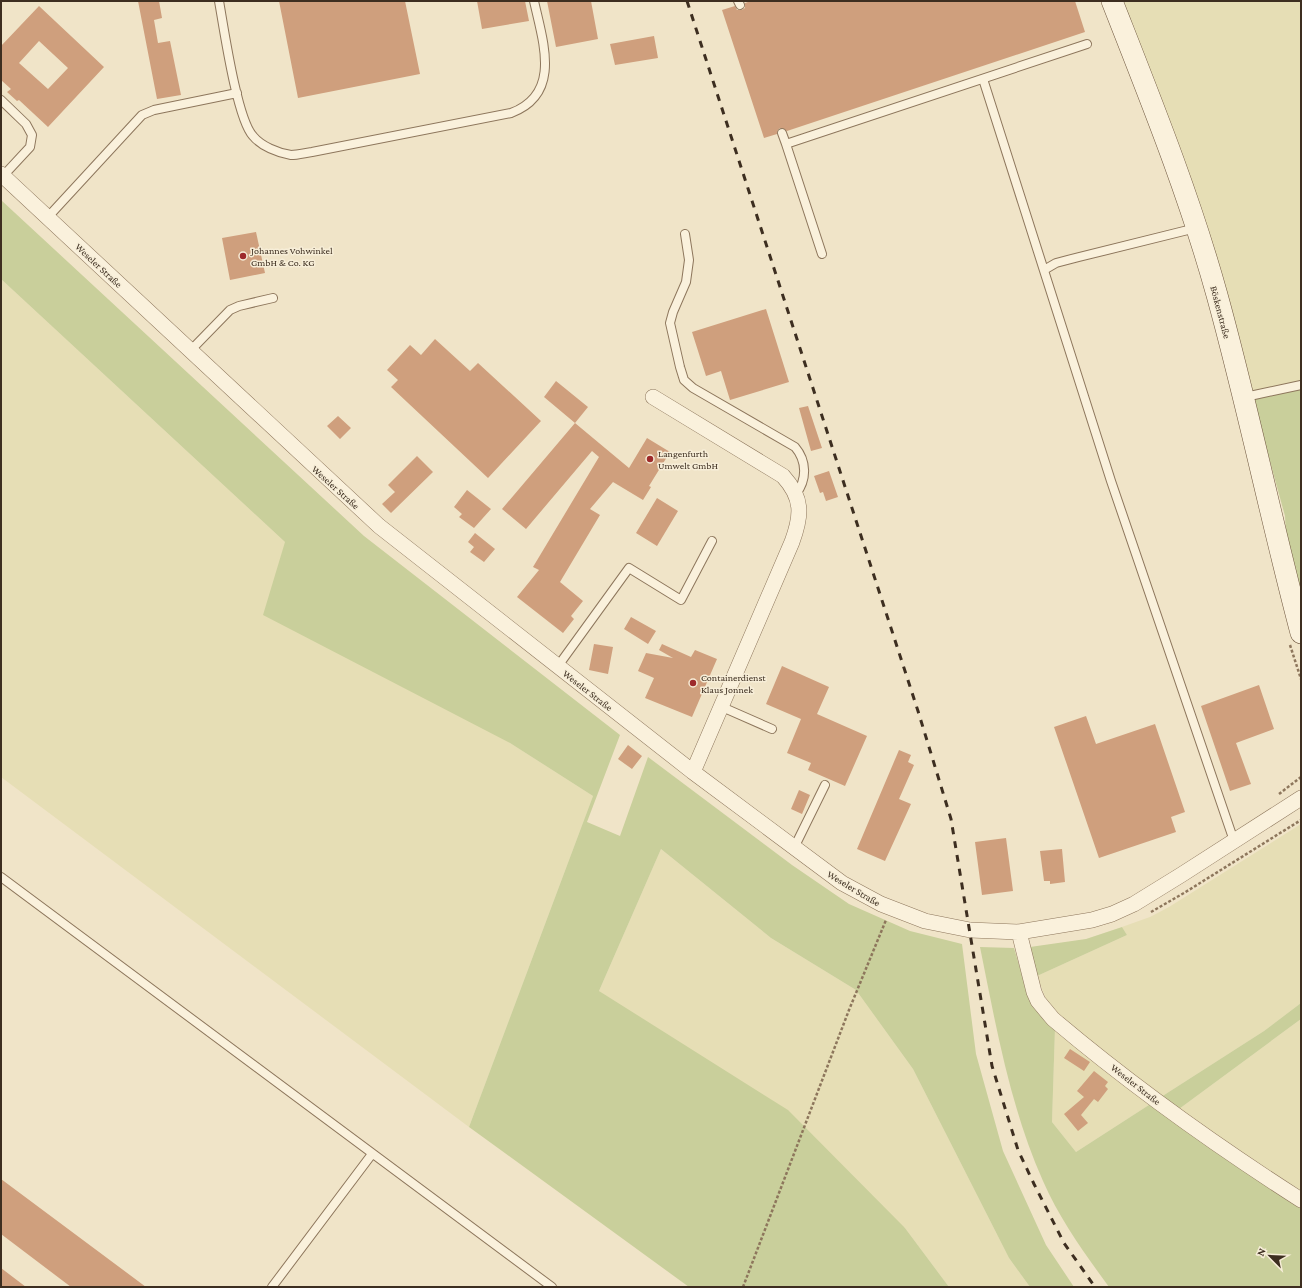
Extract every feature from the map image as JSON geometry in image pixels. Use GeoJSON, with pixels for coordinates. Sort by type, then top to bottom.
{"type":"FeatureCollection","features":[{"type":"Feature","properties":{"kind":"main road","name":"Böskenstraße"},"geometry":{"type":"LineString","coordinates":[[1112,1],[1177,170],[1197,228],[1217,294],[1244,398],[1295,638]]}},
{"type":"Feature","properties":{"kind":"street","name":"Weseler Straße"},"geometry":{"type":"LineString","coordinates":[[2,175],[191,350],[297,452],[379,526],[693,772],[887,916],[925,921],[970,930],[1019,932],[1054,927],[1112,914],[1134,904],[1301,798]]}},
{"type":"Feature","properties":{"kind":"street"},"geometry":{"type":"LineString","coordinates":[[653,397],[783,476],[796,494],[799,506],[799,518],[792,542],[693,772]]}},
{"type":"Feature","properties":{"kind":"street","name":"Weseler Straße"},"geometry":{"type":"LineString","coordinates":[[1019,932],[1034,992],[1038,1002],[1053,1019],[1162,1104],[1257,1172],[1301,1200]]}},
{"type":"Feature","properties":{"kind":"lane"},"geometry":{"type":"LineString","coordinates":[[219,1],[237,93],[244,120],[253,137],[270,148],[291,155],[511,113],[524,108],[532,101],[540,88],[546,72],[546,58],[534,1]]}},
{"type":"Feature","properties":{"kind":"lane"},"geometry":{"type":"LineString","coordinates":[[786,144],[1087,44]]}},
{"type":"Feature","properties":{"kind":"lane"},"geometry":{"type":"LineString","coordinates":[[983,78],[1111,481],[1234,841]]}},
{"type":"Feature","properties":{"kind":"lane"},"geometry":{"type":"LineString","coordinates":[[47,218],[134,121],[142,115],[154,110],[237,93]]}},
{"type":"Feature","properties":{"kind":"lane"},"geometry":{"type":"LineString","coordinates":[[1,100],[30,129],[32,141],[30,147],[2,175]]}},
{"type":"Feature","properties":{"kind":"lane"},"geometry":{"type":"LineString","coordinates":[[782,132],[822,254]]}},
{"type":"Feature","properties":{"kind":"lane"},"geometry":{"type":"LineString","coordinates":[[1044,270],[1056,263],[1197,228]]}},
{"type":"Feature","properties":{"kind":"lane"},"geometry":{"type":"LineString","coordinates":[[685,234],[689,260],[686,282],[672,312],[670,323],[684,380],[693,388],[795,447],[800,452],[804,469],[802,484],[796,494]]}},
{"type":"Feature","properties":{"kind":"lane"},"geometry":{"type":"LineString","coordinates":[[191,350],[230,310],[273,298]]}},
{"type":"Feature","properties":{"kind":"lane"},"geometry":{"type":"LineString","coordinates":[[1244,398],[1301,385]]}},
{"type":"Feature","properties":{"kind":"lane"},"geometry":{"type":"LineString","coordinates":[[558,666],[629,568],[681,600],[712,541]]}},
{"type":"Feature","properties":{"kind":"lane"},"geometry":{"type":"LineString","coordinates":[[722,707],[772,729]]}},
{"type":"Feature","properties":{"kind":"lane"},"geometry":{"type":"LineString","coordinates":[[794,848],[825,785]]}},
{"type":"Feature","properties":{"kind":"lane"},"geometry":{"type":"LineString","coordinates":[[1,877],[552,1287]]}},
{"type":"Feature","properties":{"kind":"lane"},"geometry":{"type":"LineString","coordinates":[[272,1287],[372,1154]]}},
{"type":"Feature","properties":{"kind":"path"},"geometry":{"type":"LineString","coordinates":[[1295,638],[1301,679]]}},
{"type":"Feature","properties":{"kind":"path"},"geometry":{"type":"LineString","coordinates":[[1277,795],[1301,776]]}},
{"type":"Feature","properties":{"kind":"path"},"geometry":{"type":"LineString","coordinates":[[1147,913],[1184,893],[1301,820]]}},
{"type":"Feature","properties":{"kind":"path"},"geometry":{"type":"LineString","coordinates":[[743,1287],[846,1018],[887,916]]}},
{"type":"Feature","properties":{"kind":"shaded area"},"geometry":{"type":"Polygon","coordinates":[[[1120,1],[1301,1],[1301,386],[1252,396],[1120,1]]]}},
{"type":"Feature","properties":{"kind":"shaded area"},"geometry":{"type":"Polygon","coordinates":[[[1,279],[285,542],[510,743],[593,796],[469,1127],[1,777],[1,279]]]}},
{"type":"Feature","properties":{"kind":"shaded area"},"geometry":{"type":"Polygon","coordinates":[[[1301,824],[1301,1003],[1264,1031],[1161,1097],[1071,1027],[1048,1004],[1037,976],[1127,935],[1122,927],[1150,917],[1169,907],[1301,824]]]}},
{"type":"Feature","properties":{"kind":"shaded area"},"geometry":{"type":"Polygon","coordinates":[[[661,849],[771,938],[856,990],[913,1069],[1009,1258],[1030,1287],[949,1287],[905,1228],[599,991],[661,849]]]}},
{"type":"Feature","properties":{"kind":"shaded area"},"geometry":{"type":"Polygon","coordinates":[[[1301,1019],[1301,1194],[1179,1109],[1301,1019]]]}},
{"type":"Feature","properties":{"kind":"shaded area"},"geometry":{"type":"Polygon","coordinates":[[[1055,1028],[1152,1103],[1076,1152],[1052,1122],[1055,1028]]]}},
{"type":"Feature","properties":{"kind":"green space"},"geometry":{"type":"Polygon","coordinates":[[[1,200],[364,536],[620,735],[587,822],[620,836],[648,757],[792,865],[849,904],[910,931],[962,944],[976,1054],[1003,1151],[1046,1245],[1074,1287],[1030,1287],[1009,1258],[913,1069],[856,990],[771,938],[661,849],[599,991],[788,1110],[905,1228],[949,1287],[689,1287],[469,1127],[593,796],[510,743],[263,615],[285,542],[1,279],[1,200]]]}},
{"type":"Feature","properties":{"kind":"green space"},"geometry":{"type":"Polygon","coordinates":[[[1301,385],[1301,585],[1289,587],[1285,516],[1252,396],[1301,385]]]}},
{"type":"Feature","properties":{"kind":"green space"},"geometry":{"type":"Polygon","coordinates":[[[1122,927],[1127,935],[1037,976],[1030,947],[1086,939],[1122,927]]]}},
{"type":"Feature","properties":{"kind":"green space"},"geometry":{"type":"Polygon","coordinates":[[[980,947],[1014,948],[1028,995],[1055,1028],[1052,1122],[1076,1152],[1152,1103],[1301,1203],[1301,1287],[1109,1287],[1065,1223],[1043,1181],[1031,1153],[1021,1124],[1005,1066],[980,947]]]}},
{"type":"Feature","properties":{"kind":"green space"},"geometry":{"type":"Polygon","coordinates":[[[1301,1003],[1301,1019],[1179,1109],[1161,1097],[1264,1031],[1301,1003]]]}},
{"type":"Feature","properties":{"kind":"building"},"geometry":{"type":"Polygon","coordinates":[[[138,1],[159,1],[162,18],[154,20],[158,43],[170,41],[181,95],[157,99],[138,1]]]}},
{"type":"Feature","properties":{"kind":"building"},"geometry":{"type":"Polygon","coordinates":[[[279,1],[405,1],[420,74],[298,98],[279,1]]]}},
{"type":"Feature","properties":{"kind":"building"},"geometry":{"type":"Polygon","coordinates":[[[477,1],[525,1],[529,21],[482,29],[477,1]]]}},
{"type":"Feature","properties":{"kind":"building"},"geometry":{"type":"Polygon","coordinates":[[[547,1],[591,1],[598,39],[556,47],[547,1]]]}},
{"type":"Feature","properties":{"kind":"building"},"geometry":{"type":"Polygon","coordinates":[[[751,1],[1075,1],[1085,32],[787,131],[780,128],[777,134],[764,138],[722,10],[735,6],[737,10],[742,10],[745,8],[745,3],[751,1]]]}},
{"type":"Feature","properties":{"kind":"building"},"geometry":{"type":"Polygon","coordinates":[[[39,6],[104,67],[48,127],[19,100],[17,101],[7,92],[11,89],[1,80],[1,46],[39,6]],[[39,41],[19,63],[48,89],[68,68],[39,41]]]}},
{"type":"Feature","properties":{"kind":"building"},"geometry":{"type":"Polygon","coordinates":[[[654,36],[658,58],[615,65],[610,44],[654,36]]]}},
{"type":"Feature","properties":{"kind":"building","name":"Johannes Vohwinkel GmbH & Co. KG"},"geometry":{"type":"Polygon","coordinates":[[[256,232],[265,273],[230,280],[222,238],[256,232]]]}},
{"type":"Feature","properties":{"kind":"building"},"geometry":{"type":"Polygon","coordinates":[[[766,309],[789,382],[730,400],[721,371],[706,376],[692,332],[766,309]]]}},
{"type":"Feature","properties":{"kind":"building"},"geometry":{"type":"Polygon","coordinates":[[[435,339],[470,371],[478,363],[541,421],[488,478],[391,387],[398,380],[387,370],[410,345],[421,355],[435,339]]]}},
{"type":"Feature","properties":{"kind":"building"},"geometry":{"type":"Polygon","coordinates":[[[556,381],[588,407],[575,423],[544,397],[556,381]]]}},
{"type":"Feature","properties":{"kind":"building"},"geometry":{"type":"Polygon","coordinates":[[[808,406],[822,448],[811,451],[799,408],[808,406]]]}},
{"type":"Feature","properties":{"kind":"building"},"geometry":{"type":"Polygon","coordinates":[[[338,416],[351,428],[340,439],[327,426],[338,416]]]}},
{"type":"Feature","properties":{"kind":"building"},"geometry":{"type":"Polygon","coordinates":[[[575,423],[629,468],[647,438],[670,452],[649,486],[651,487],[643,500],[613,482],[590,509],[600,515],[560,582],[583,601],[571,616],[574,619],[563,633],[517,597],[539,570],[533,567],[599,457],[592,451],[526,529],[502,509],[575,423]]]}},
{"type":"Feature","properties":{"kind":"building"},"geometry":{"type":"Polygon","coordinates":[[[417,456],[433,472],[391,513],[382,504],[395,492],[388,485],[417,456]]]}},
{"type":"Feature","properties":{"kind":"building"},"geometry":{"type":"Polygon","coordinates":[[[829,471],[838,497],[826,501],[823,492],[820,493],[814,476],[829,471]]]}},
{"type":"Feature","properties":{"kind":"building"},"geometry":{"type":"Polygon","coordinates":[[[467,490],[491,509],[474,528],[459,517],[462,514],[454,507],[467,490]]]}},
{"type":"Feature","properties":{"kind":"building"},"geometry":{"type":"Polygon","coordinates":[[[657,498],[678,511],[657,546],[636,533],[657,498]]]}},
{"type":"Feature","properties":{"kind":"building"},"geometry":{"type":"Polygon","coordinates":[[[475,533],[495,549],[484,562],[470,552],[474,547],[468,542],[475,533]]]}},
{"type":"Feature","properties":{"kind":"building"},"geometry":{"type":"Polygon","coordinates":[[[631,617],[656,631],[648,644],[624,629],[631,617]]]}},
{"type":"Feature","properties":{"kind":"building"},"geometry":{"type":"Polygon","coordinates":[[[594,644],[613,647],[608,674],[589,670],[594,644]]]}},
{"type":"Feature","properties":{"kind":"building"},"geometry":{"type":"Polygon","coordinates":[[[662,644],[691,657],[695,650],[717,659],[692,717],[645,698],[654,678],[638,671],[646,653],[673,658],[659,650],[662,644]]]}},
{"type":"Feature","properties":{"kind":"building"},"geometry":{"type":"Polygon","coordinates":[[[782,666],[829,687],[817,714],[867,736],[845,786],[808,770],[811,763],[787,753],[801,719],[766,704],[782,666]]]}},
{"type":"Feature","properties":{"kind":"building"},"geometry":{"type":"Polygon","coordinates":[[[1259,685],[1274,729],[1236,743],[1251,784],[1230,791],[1201,706],[1259,685]]]}},
{"type":"Feature","properties":{"kind":"building"},"geometry":{"type":"Polygon","coordinates":[[[1086,716],[1096,744],[1155,724],[1185,812],[1171,817],[1176,832],[1099,858],[1054,727],[1086,716]]]}},
{"type":"Feature","properties":{"kind":"building"},"geometry":{"type":"Polygon","coordinates":[[[628,745],[642,756],[632,769],[618,759],[628,745]]]}},
{"type":"Feature","properties":{"kind":"building"},"geometry":{"type":"Polygon","coordinates":[[[899,750],[911,755],[908,762],[914,765],[899,799],[911,804],[885,861],[857,849],[899,750]]]}},
{"type":"Feature","properties":{"kind":"building"},"geometry":{"type":"Polygon","coordinates":[[[799,790],[810,795],[802,814],[791,809],[799,790]]]}},
{"type":"Feature","properties":{"kind":"building"},"geometry":{"type":"Polygon","coordinates":[[[1006,838],[1013,891],[982,895],[975,842],[1006,838]]]}},
{"type":"Feature","properties":{"kind":"building"},"geometry":{"type":"Polygon","coordinates":[[[1062,849],[1065,882],[1050,884],[1050,881],[1044,881],[1040,851],[1062,849]]]}},
{"type":"Feature","properties":{"kind":"building"},"geometry":{"type":"Polygon","coordinates":[[[1070,1049],[1090,1062],[1084,1071],[1064,1058],[1070,1049]]]}},
{"type":"Feature","properties":{"kind":"building"},"geometry":{"type":"Polygon","coordinates":[[[1094,1071],[1108,1082],[1105,1086],[1108,1089],[1098,1102],[1094,1099],[1081,1115],[1088,1123],[1078,1131],[1064,1114],[1084,1097],[1077,1091],[1094,1071]]]}},
{"type":"Feature","properties":{"kind":"building"},"geometry":{"type":"Polygon","coordinates":[[[1,1179],[146,1287],[71,1287],[1,1234],[1,1179]]]}},
{"type":"Feature","properties":{"kind":"building"},"geometry":{"type":"Polygon","coordinates":[[[1,1268],[26,1287],[1,1287],[1,1268]]]}},
{"type":"Feature","properties":{"kind":"railway"},"geometry":{"type":"LineString","coordinates":[[687,1],[918,711],[951,819],[992,1066],[1018,1150],[1064,1243],[1095,1287]]}},
{"type":"Feature","properties":{"kind":"place","name":"Johannes Vohwinkel GmbH & Co. KG"},"geometry":{"type":"Point","coordinates":[243,256]}},
{"type":"Feature","properties":{"kind":"place","name":"Langenfurth Umwelt GmbH"},"geometry":{"type":"Point","coordinates":[650,459]}},
{"type":"Feature","properties":{"kind":"place","name":"Containerdienst Klaus Jonnek"},"geometry":{"type":"Point","coordinates":[693,683]}}]}
